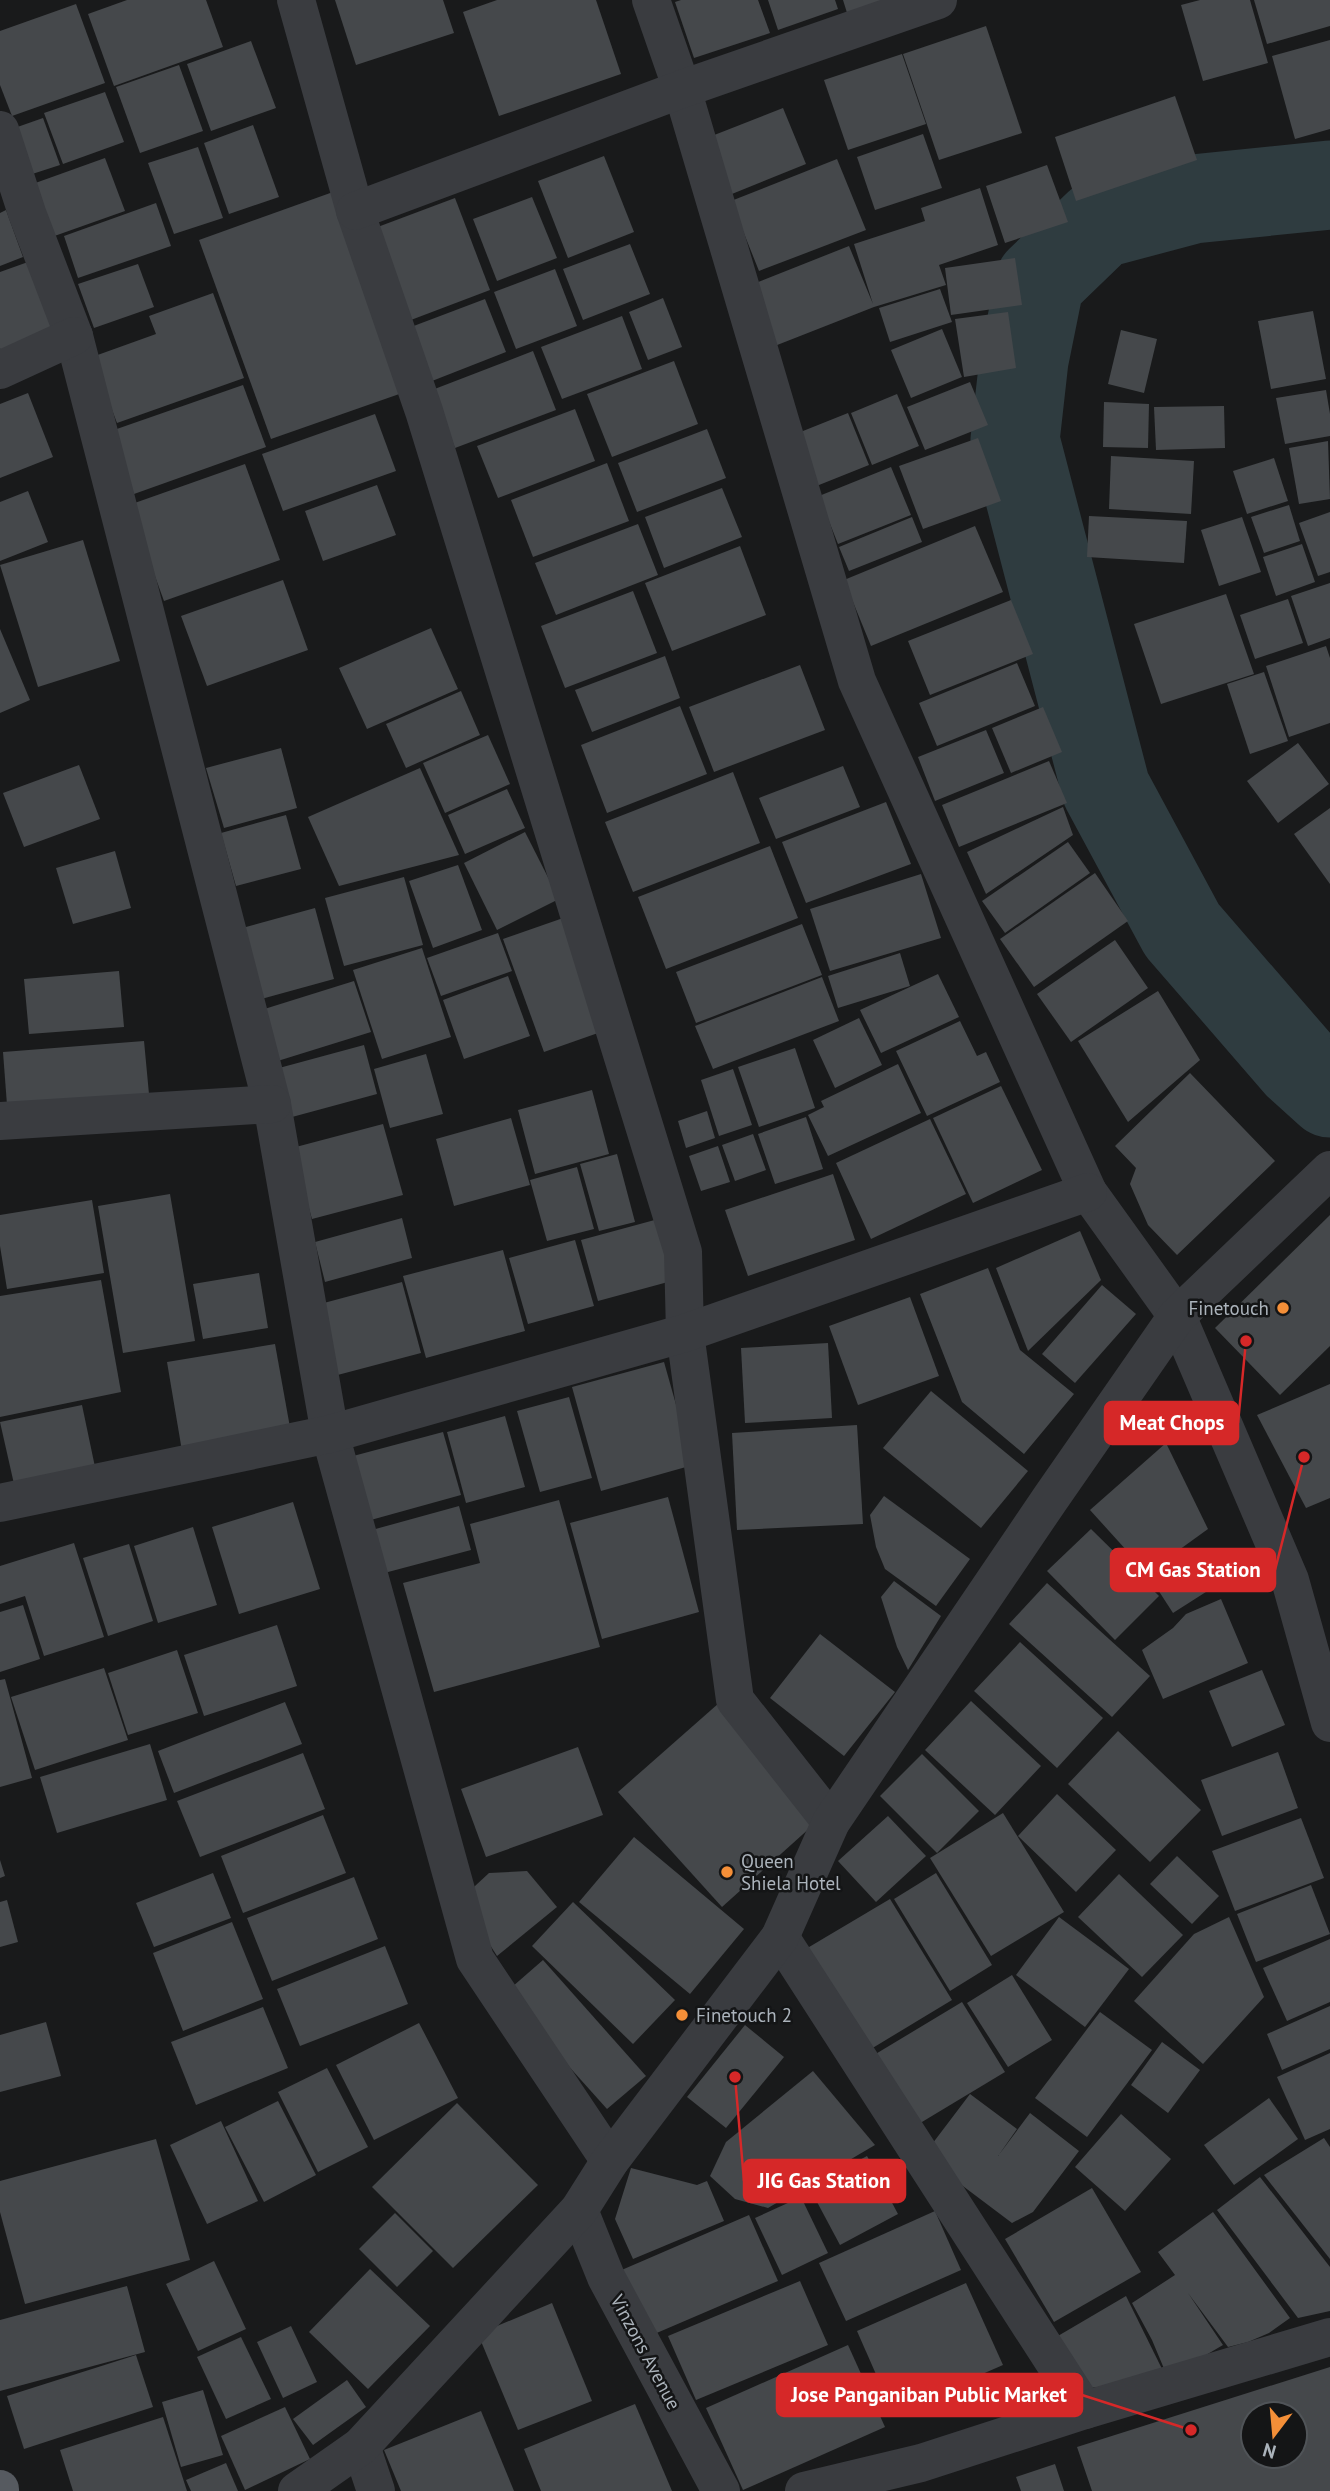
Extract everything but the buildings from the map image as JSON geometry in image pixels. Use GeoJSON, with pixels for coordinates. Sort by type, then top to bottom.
{"type":"FeatureCollection","features":[{"type":"Feature","properties":{"kind":"street"},"geometry":{"type":"LineString","coordinates":[[296,0],[355,211],[424,411],[684,1252],[685,1333],[735,1700],[831,1822]]}},
{"type":"Feature","properties":{"kind":"street"},"geometry":{"type":"LineString","coordinates":[[651,0],[682,89],[857,681],[1088,1192],[1177,1316],[1290,1580],[1330,1723]]}},
{"type":"Feature","properties":{"kind":"street"},"geometry":{"type":"LineString","coordinates":[[355,211],[682,89],[938,0]]}},
{"type":"Feature","properties":{"kind":"street"},"geometry":{"type":"LineString","coordinates":[[0,130],[27,213],[74,336],[272,1104],[330,1434],[475,1959],[610,2161]]}},
{"type":"Feature","properties":{"kind":"street"},"geometry":{"type":"LineString","coordinates":[[0,370],[74,336]]}},
{"type":"Feature","properties":{"kind":"street"},"geometry":{"type":"LineString","coordinates":[[0,1121],[272,1104]]}},
{"type":"Feature","properties":{"kind":"street"},"geometry":{"type":"LineString","coordinates":[[297,2491],[361,2445],[579,2210],[610,2161],[780,1937],[831,1822],[1177,1316],[1330,1170]]}},
{"type":"Feature","properties":{"kind":"street"},"geometry":{"type":"LineString","coordinates":[[0,1503],[330,1434],[685,1333],[1088,1192]]}},
{"type":"Feature","properties":{"kind":"street"},"geometry":{"type":"LineString","coordinates":[[780,1937],[1085,2410]]}},
{"type":"Feature","properties":{"kind":"street","name":"Vinzons Avenue"},"geometry":{"type":"LineString","coordinates":[[579,2210],[606,2277],[721,2491]]}},
{"type":"Feature","properties":{"kind":"street"},"geometry":{"type":"LineString","coordinates":[[804,2491],[926,2477],[1085,2410],[1330,2337]]}},
{"type":"Feature","properties":{"kind":"street"},"geometry":{"type":"LineString","coordinates":[[361,2445],[376,2491]]}},
{"type":"Feature","properties":{"kind":"waterway"},"geometry":{"type":"LineString","coordinates":[[1330,185],[1193,199],[1099,224],[1040,281],[1024,360],[1015,440],[1106,789],[1182,930],[1299,1065],[1330,1093]]}},
{"type":"Feature","properties":{"kind":"place","name":"Finetouch"},"geometry":{"type":"Point","coordinates":[1283,1308]}},
{"type":"Feature","properties":{"kind":"place","name":"Meat Chops"},"geometry":{"type":"Point","coordinates":[1246,1341]}},
{"type":"Feature","properties":{"kind":"place","name":"CM Gas Station"},"geometry":{"type":"Point","coordinates":[1304,1457]}},
{"type":"Feature","properties":{"kind":"place","name":"Queen Shiela Hotel"},"geometry":{"type":"Point","coordinates":[727,1872]}},
{"type":"Feature","properties":{"kind":"place","name":"Finetouch 2"},"geometry":{"type":"Point","coordinates":[682,2015]}},
{"type":"Feature","properties":{"kind":"place","name":"JIG Gas Station"},"geometry":{"type":"Point","coordinates":[735,2077]}},
{"type":"Feature","properties":{"kind":"place","name":"Jose Panganiban Public Market"},"geometry":{"type":"Point","coordinates":[1191,2430]}}]}
